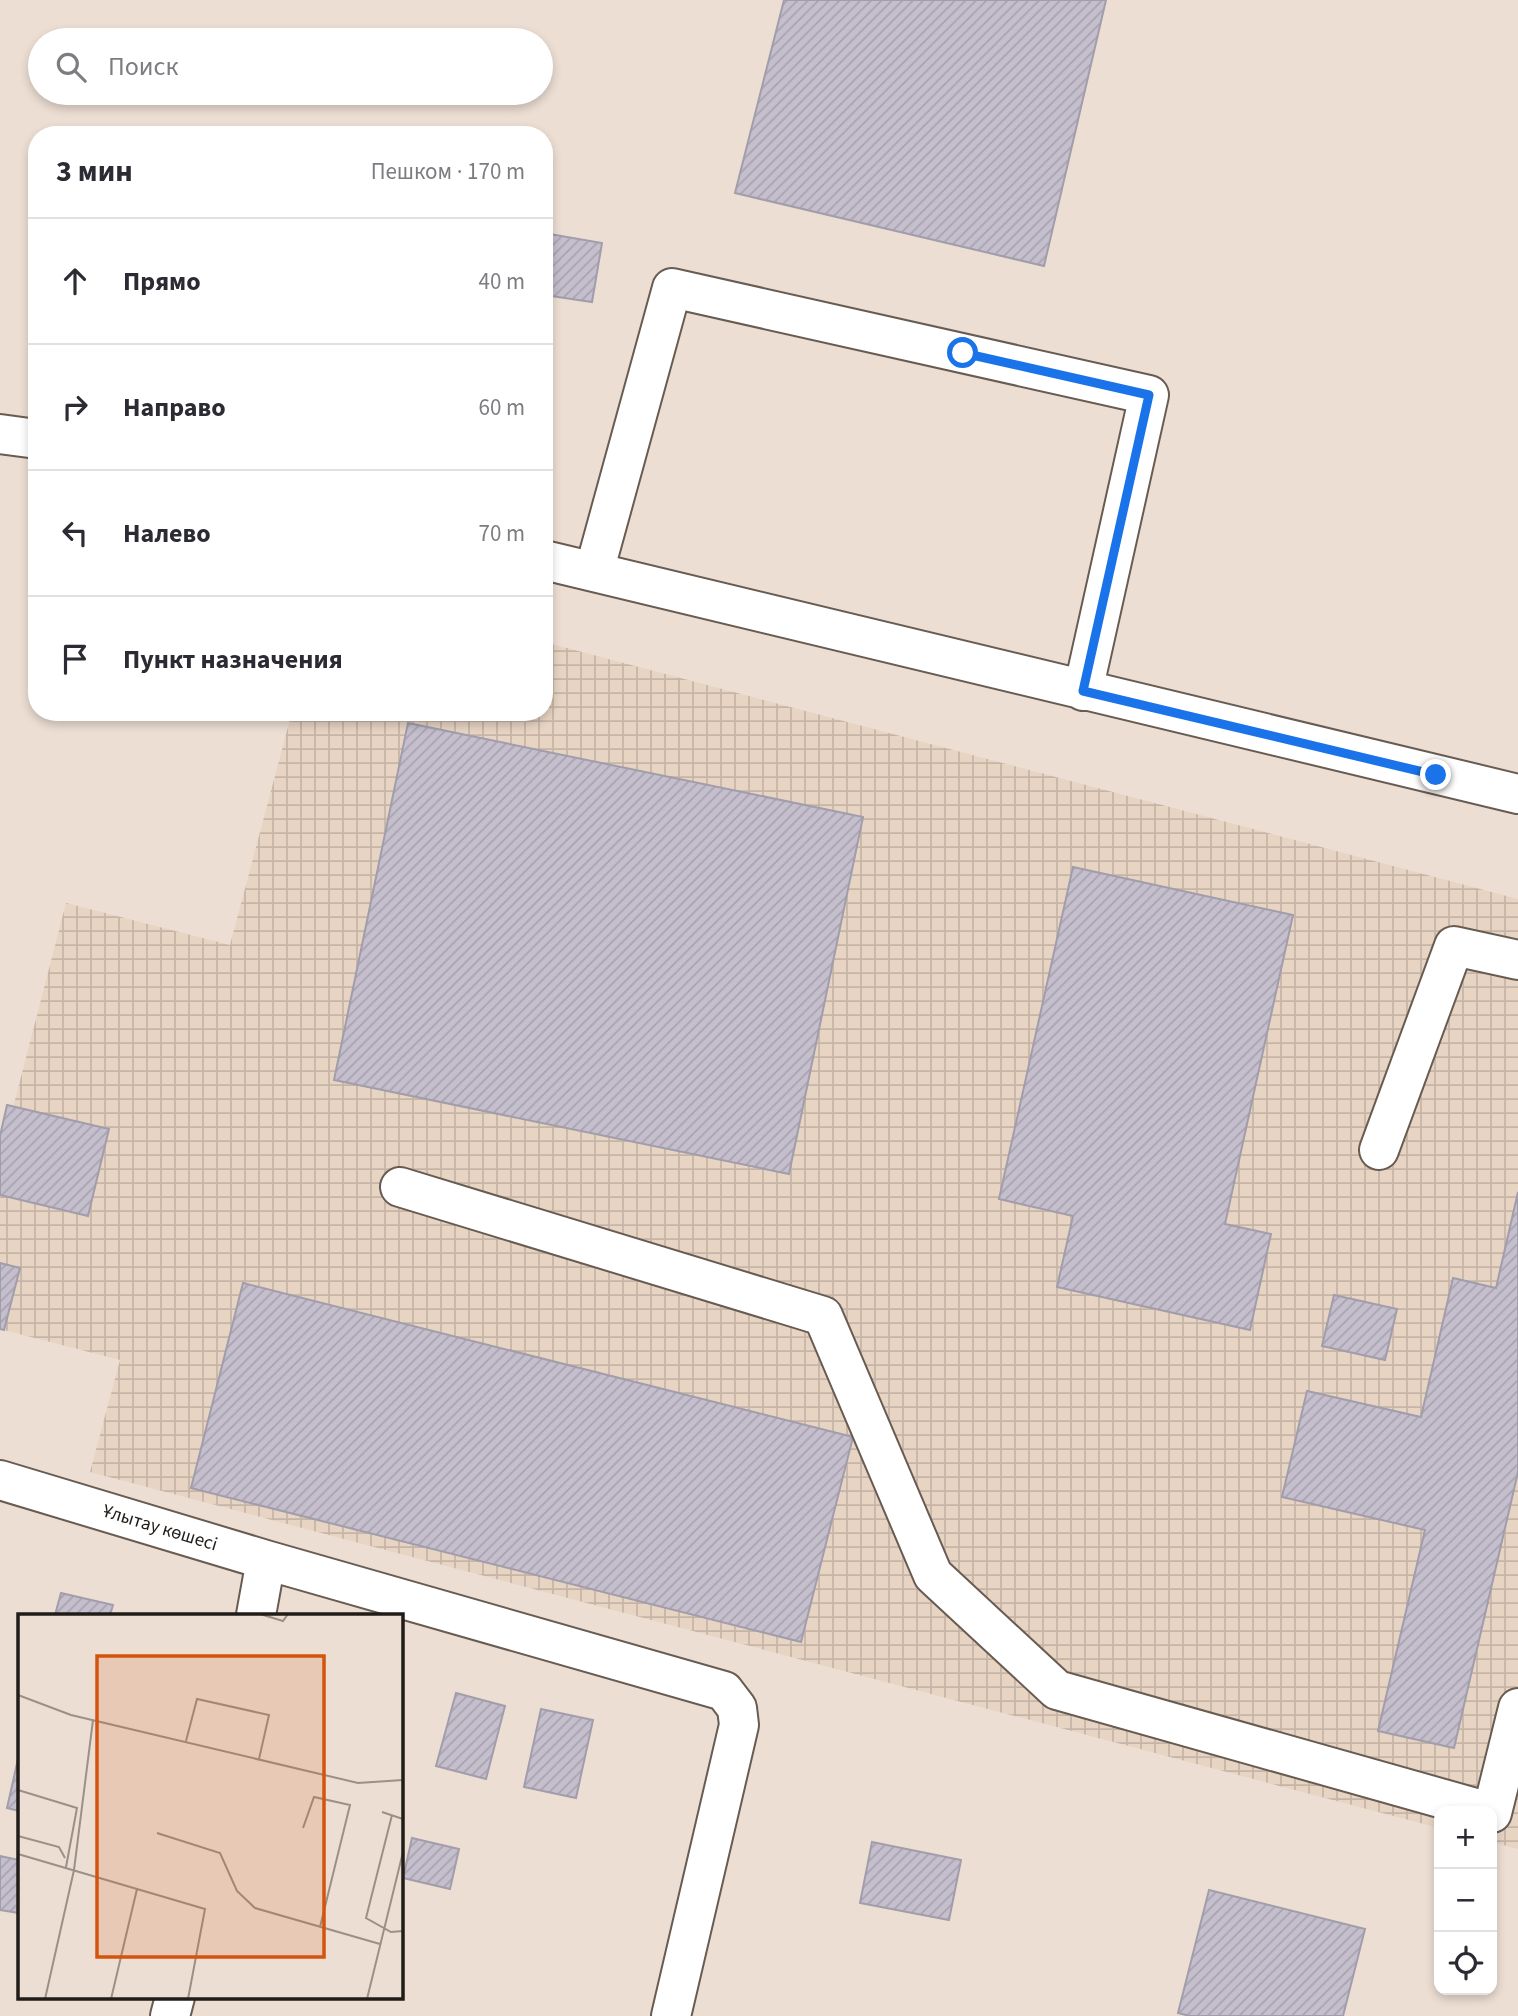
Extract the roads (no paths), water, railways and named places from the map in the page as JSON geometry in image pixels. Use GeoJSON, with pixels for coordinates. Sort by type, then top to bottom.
{"type":"FeatureCollection","features":[{"type":"Feature","properties":{"kind":"street"},"geometry":{"type":"LineString","coordinates":[[594,572],[672,288],[1149,395],[1083,691]]}},
{"type":"Feature","properties":{"kind":"street"},"geometry":{"type":"LineString","coordinates":[[0,434],[28,438]]}},
{"type":"Feature","properties":{"kind":"street"},"geometry":{"type":"LineString","coordinates":[[553,562],[1518,794]]}},
{"type":"Feature","properties":{"kind":"street"},"geometry":{"type":"LineString","coordinates":[[1379,1150],[1454,946],[1518,960]]}},
{"type":"Feature","properties":{"kind":"street"},"geometry":{"type":"LineString","coordinates":[[400,1187],[823,1316],[933,1575],[1057,1690],[1468,1806]]}},
{"type":"Feature","properties":{"kind":"street","name":"Ұлытау көшесі"},"geometry":{"type":"LineString","coordinates":[[0,1480],[266,1560],[724,1691],[737,1708],[738,1726],[671,2016]]}},
{"type":"Feature","properties":{"kind":"street"},"geometry":{"type":"LineString","coordinates":[[256,1614],[266,1560]]}},
{"type":"Feature","properties":{"kind":"street"},"geometry":{"type":"LineString","coordinates":[[1494,1806],[1518,1708]]}},
{"type":"Feature","properties":{"kind":"street"},"geometry":{"type":"LineString","coordinates":[[1497,1815],[1518,1822]]}},
{"type":"Feature","properties":{"kind":"street"},"geometry":{"type":"LineString","coordinates":[[170,2016],[175,1998]]}}]}
